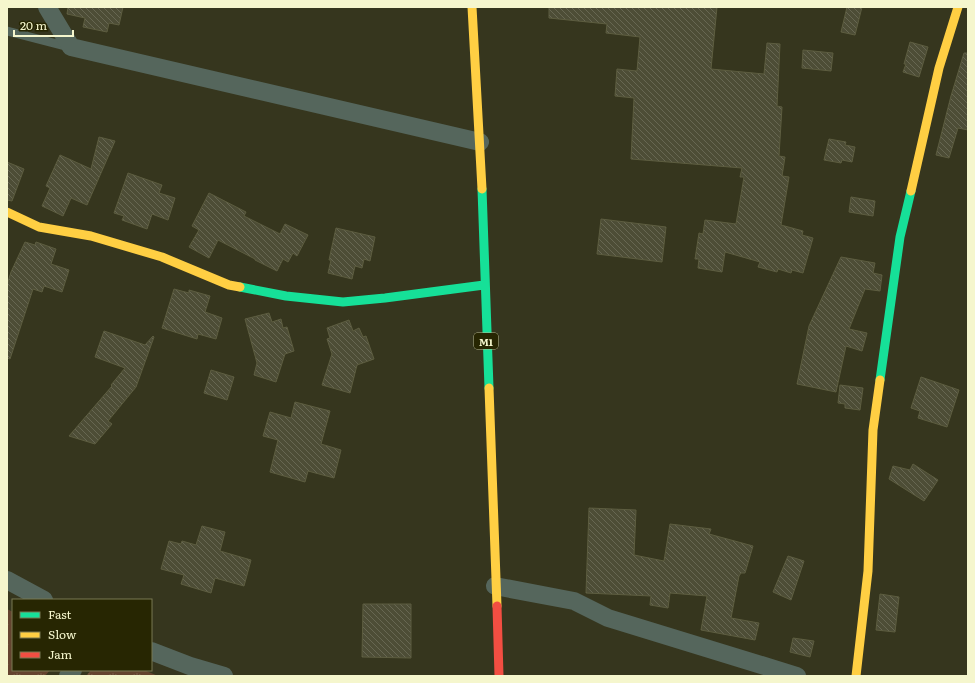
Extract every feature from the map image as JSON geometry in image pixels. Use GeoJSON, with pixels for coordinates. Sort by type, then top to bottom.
{"type":"FeatureCollection","features":[{"type":"Feature","properties":{"kind":"main road","name":"M1"},"geometry":{"type":"LineString","coordinates":[[472,7],[480,142],[499,676]]}},
{"type":"Feature","properties":{"kind":"main road"},"geometry":{"type":"LineString","coordinates":[[856,676],[868,571],[873,430],[900,237],[939,68],[958,7]]}},
{"type":"Feature","properties":{"kind":"main road"},"geometry":{"type":"LineString","coordinates":[[7,212],[39,227],[91,236],[162,257],[229,285],[286,296],[343,302],[484,285]]}},
{"type":"Feature","properties":{"kind":"street"},"geometry":{"type":"LineString","coordinates":[[47,7],[71,47],[480,142]]}},
{"type":"Feature","properties":{"kind":"street"},"geometry":{"type":"LineString","coordinates":[[7,580],[42,599]]}},
{"type":"Feature","properties":{"kind":"street"},"geometry":{"type":"LineString","coordinates":[[495,586],[574,600],[608,618],[797,676]]}},
{"type":"Feature","properties":{"kind":"street"},"geometry":{"type":"LineString","coordinates":[[152,651],[190,666],[224,676]]}},
{"type":"Feature","properties":{"kind":"lane"},"geometry":{"type":"LineString","coordinates":[[7,31],[71,47]]}},
{"type":"Feature","properties":{"kind":"green space"},"geometry":{"type":"Polygon","coordinates":[[[7,609],[12,612],[12,671],[49,671],[45,676],[7,676],[7,609]]]}},
{"type":"Feature","properties":{"kind":"green space"},"geometry":{"type":"Polygon","coordinates":[[[90,671],[146,671],[158,676],[86,676],[90,671]]]}},
{"type":"Feature","properties":{"kind":"building"},"geometry":{"type":"Polygon","coordinates":[[[68,7],[123,7],[119,25],[109,23],[107,32],[83,27],[85,18],[67,14],[68,7]]]}},
{"type":"Feature","properties":{"kind":"building"},"geometry":{"type":"Polygon","coordinates":[[[549,7],[717,7],[711,69],[764,74],[767,43],[780,44],[777,106],[782,107],[779,156],[785,157],[782,176],[789,177],[781,225],[803,231],[802,235],[813,238],[803,273],[792,270],[791,273],[778,269],[777,272],[758,267],[760,262],[725,252],[722,272],[698,268],[699,259],[695,259],[699,233],[703,234],[705,220],[736,224],[744,177],[740,177],[742,168],[631,159],[634,98],[615,96],[617,69],[637,71],[640,37],[606,33],[607,24],[549,18],[549,7]]]}},
{"type":"Feature","properties":{"kind":"building"},"geometry":{"type":"Polygon","coordinates":[[[847,7],[862,7],[855,35],[841,32],[847,7]]]}},
{"type":"Feature","properties":{"kind":"building"},"geometry":{"type":"Polygon","coordinates":[[[910,42],[928,47],[919,77],[903,72],[910,42]]]}},
{"type":"Feature","properties":{"kind":"building"},"geometry":{"type":"Polygon","coordinates":[[[803,50],[833,53],[831,71],[802,68],[803,50]]]}},
{"type":"Feature","properties":{"kind":"building"},"geometry":{"type":"Polygon","coordinates":[[[964,53],[968,53],[968,130],[958,128],[949,158],[936,155],[964,53]]]}},
{"type":"Feature","properties":{"kind":"building"},"geometry":{"type":"Polygon","coordinates":[[[99,137],[115,141],[87,205],[71,198],[63,216],[42,206],[50,188],[46,186],[60,155],[91,169],[99,137]]]}},
{"type":"Feature","properties":{"kind":"building"},"geometry":{"type":"Polygon","coordinates":[[[829,139],[846,142],[845,145],[855,147],[852,162],[842,160],[841,163],[824,160],[829,139]]]}},
{"type":"Feature","properties":{"kind":"building"},"geometry":{"type":"Polygon","coordinates":[[[7,162],[24,169],[12,201],[7,200],[7,162]]]}},
{"type":"Feature","properties":{"kind":"building"},"geometry":{"type":"Polygon","coordinates":[[[128,173],[162,185],[159,193],[175,198],[168,220],[152,214],[147,229],[122,220],[124,216],[114,213],[128,173]]]}},
{"type":"Feature","properties":{"kind":"building"},"geometry":{"type":"Polygon","coordinates":[[[209,193],[246,212],[244,216],[280,234],[285,224],[308,235],[297,256],[293,253],[288,262],[283,259],[277,271],[218,240],[209,258],[189,247],[199,230],[192,226],[209,193]]]}},
{"type":"Feature","properties":{"kind":"building"},"geometry":{"type":"Polygon","coordinates":[[[851,197],[875,201],[873,216],[849,212],[851,197]]]}},
{"type":"Feature","properties":{"kind":"building"},"geometry":{"type":"Polygon","coordinates":[[[601,219],[666,227],[662,262],[597,254],[601,219]]]}},
{"type":"Feature","properties":{"kind":"building"},"geometry":{"type":"Polygon","coordinates":[[[336,228],[375,237],[370,261],[364,259],[362,268],[355,266],[352,279],[328,273],[331,260],[329,260],[336,228]]]}},
{"type":"Feature","properties":{"kind":"building"},"geometry":{"type":"Polygon","coordinates":[[[25,242],[35,245],[36,242],[56,249],[51,264],[69,270],[62,292],[44,286],[42,292],[33,289],[10,359],[7,358],[7,285],[11,272],[25,242]]]}},
{"type":"Feature","properties":{"kind":"building"},"geometry":{"type":"Polygon","coordinates":[[[841,257],[875,263],[873,273],[882,275],[880,291],[865,289],[849,329],[867,333],[862,351],[846,346],[836,392],[797,384],[809,326],[841,257]]]}},
{"type":"Feature","properties":{"kind":"building"},"geometry":{"type":"Polygon","coordinates":[[[174,289],[189,293],[189,290],[210,296],[205,312],[222,318],[216,339],[198,334],[197,339],[162,328],[174,289]]]}},
{"type":"Feature","properties":{"kind":"building"},"geometry":{"type":"Polygon","coordinates":[[[269,313],[272,322],[281,319],[283,328],[287,327],[294,351],[285,354],[276,382],[254,375],[257,363],[245,319],[269,313]]]}},
{"type":"Feature","properties":{"kind":"building"},"geometry":{"type":"Polygon","coordinates":[[[349,320],[353,331],[359,328],[363,337],[366,336],[374,359],[357,365],[350,393],[322,385],[332,354],[327,339],[330,338],[327,328],[349,320]]]}},
{"type":"Feature","properties":{"kind":"building"},"geometry":{"type":"Polygon","coordinates":[[[104,331],[145,345],[153,336],[154,337],[136,387],[108,421],[112,424],[95,444],[69,436],[112,386],[111,385],[125,368],[95,357],[104,331]]]}},
{"type":"Feature","properties":{"kind":"building"},"geometry":{"type":"Polygon","coordinates":[[[211,370],[234,377],[227,400],[204,393],[211,370]]]}},
{"type":"Feature","properties":{"kind":"building"},"geometry":{"type":"Polygon","coordinates":[[[921,377],[959,390],[947,427],[918,418],[920,411],[911,408],[921,377]]]}},
{"type":"Feature","properties":{"kind":"building"},"geometry":{"type":"Polygon","coordinates":[[[840,385],[863,388],[860,410],[845,408],[845,404],[838,403],[840,385]]]}},
{"type":"Feature","properties":{"kind":"building"},"geometry":{"type":"Polygon","coordinates":[[[295,402],[330,411],[321,444],[341,450],[334,478],[308,471],[305,482],[270,472],[278,440],[263,436],[270,412],[291,418],[295,402]]]}},
{"type":"Feature","properties":{"kind":"building"},"geometry":{"type":"Polygon","coordinates":[[[913,464],[938,480],[924,501],[889,479],[893,466],[910,470],[913,464]]]}},
{"type":"Feature","properties":{"kind":"building"},"geometry":{"type":"Polygon","coordinates":[[[589,508],[636,510],[634,555],[664,561],[670,524],[711,529],[709,534],[753,546],[745,573],[741,573],[739,576],[731,618],[759,623],[755,640],[701,630],[707,596],[670,593],[668,608],[650,605],[651,596],[586,593],[589,508]]]}},
{"type":"Feature","properties":{"kind":"building"},"geometry":{"type":"Polygon","coordinates":[[[202,526],[225,532],[220,551],[251,560],[244,586],[215,578],[211,593],[181,584],[184,575],[161,569],[169,541],[181,544],[182,541],[196,545],[202,526]]]}},
{"type":"Feature","properties":{"kind":"building"},"geometry":{"type":"Polygon","coordinates":[[[788,556],[804,561],[791,600],[773,592],[788,556]]]}},
{"type":"Feature","properties":{"kind":"building"},"geometry":{"type":"Polygon","coordinates":[[[880,594],[899,597],[895,632],[876,630],[880,594]]]}},
{"type":"Feature","properties":{"kind":"building"},"geometry":{"type":"Polygon","coordinates":[[[363,604],[411,604],[411,658],[362,657],[363,604]]]}},
{"type":"Feature","properties":{"kind":"building"},"geometry":{"type":"Polygon","coordinates":[[[793,638],[814,641],[810,657],[790,652],[793,638]]]}},
{"type":"Feature","properties":{"kind":"traffic: fast"},"geometry":{"type":"LineString","coordinates":[[482,189],[489,388]]}},
{"type":"Feature","properties":{"kind":"traffic: fast"},"geometry":{"type":"LineString","coordinates":[[880,380],[900,237],[911,191]]}},
{"type":"Feature","properties":{"kind":"traffic: fast"},"geometry":{"type":"LineString","coordinates":[[240,287],[286,296],[343,302],[484,285]]}},
{"type":"Feature","properties":{"kind":"traffic: slow"},"geometry":{"type":"LineString","coordinates":[[472,7],[482,189]]}},
{"type":"Feature","properties":{"kind":"traffic: slow"},"geometry":{"type":"LineString","coordinates":[[911,191],[939,68],[958,7]]}},
{"type":"Feature","properties":{"kind":"traffic: slow"},"geometry":{"type":"LineString","coordinates":[[7,212],[39,227],[91,236],[162,257],[229,285],[240,287]]}},
{"type":"Feature","properties":{"kind":"traffic: slow"},"geometry":{"type":"LineString","coordinates":[[856,676],[868,571],[873,430],[880,380]]}},
{"type":"Feature","properties":{"kind":"traffic: slow"},"geometry":{"type":"LineString","coordinates":[[489,388],[497,606]]}},
{"type":"Feature","properties":{"kind":"traffic: jam"},"geometry":{"type":"LineString","coordinates":[[497,606],[499,676]]}}]}
